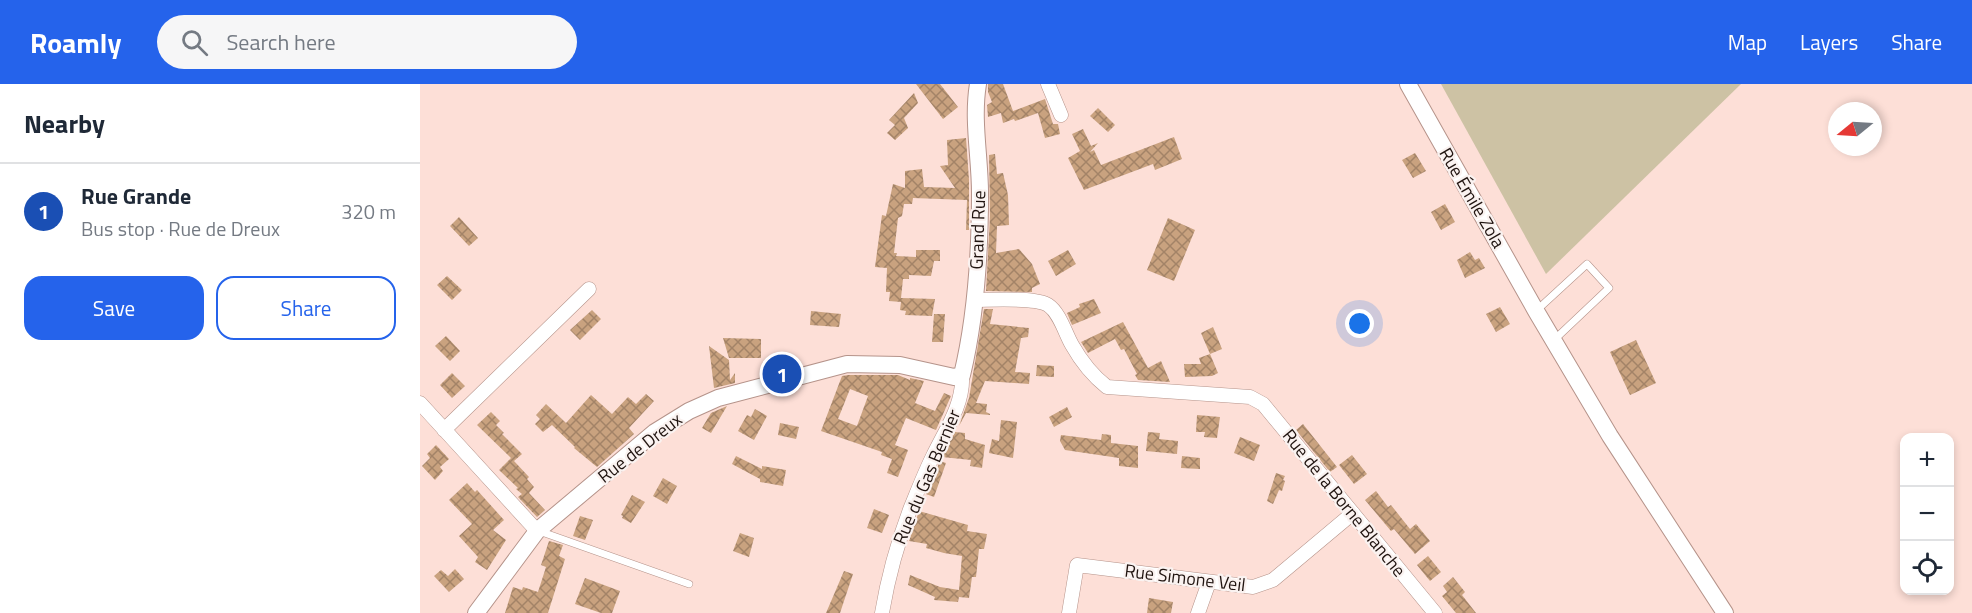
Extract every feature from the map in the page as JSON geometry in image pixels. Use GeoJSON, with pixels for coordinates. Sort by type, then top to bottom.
{"type":"FeatureCollection","features":[{"type":"Feature","properties":{"kind":"street","name":"Grand Rue"},"geometry":{"type":"LineString","coordinates":[[962,375],[970,343],[980,193],[975,103],[978,84]]}},
{"type":"Feature","properties":{"kind":"street"},"geometry":{"type":"LineString","coordinates":[[1048,84],[1061,115]]}},
{"type":"Feature","properties":{"kind":"street","name":"Rue Émile Zola"},"geometry":{"type":"LineString","coordinates":[[1408,84],[1536,311],[1610,436],[1725,613]]}},
{"type":"Feature","properties":{"kind":"street"},"geometry":{"type":"LineString","coordinates":[[444,430],[589,289]]}},
{"type":"Feature","properties":{"kind":"street","name":"Rue de la Borne Blanche"},"geometry":{"type":"LineString","coordinates":[[974,300],[1036,301],[1048,305],[1056,313],[1072,346],[1095,378],[1107,387],[1250,397],[1263,404],[1435,613]]}},
{"type":"Feature","properties":{"kind":"street","name":"Rue de Dreux"},"geometry":{"type":"LineString","coordinates":[[476,613],[537,531],[655,432],[689,411],[718,398],[847,364],[900,365],[954,377],[962,375]]}},
{"type":"Feature","properties":{"kind":"street","name":"Rue du Gas Bernier"},"geometry":{"type":"LineString","coordinates":[[882,613],[896,554],[911,507],[958,404],[963,385],[962,375]]}},
{"type":"Feature","properties":{"kind":"street"},"geometry":{"type":"LineString","coordinates":[[420,403],[537,531]]}},
{"type":"Feature","properties":{"kind":"street","name":"Rue Simone Veil"},"geometry":{"type":"LineString","coordinates":[[1069,613],[1077,565],[1253,588],[1273,580],[1353,513]]}},
{"type":"Feature","properties":{"kind":"street"},"geometry":{"type":"LineString","coordinates":[[1198,613],[1209,582]]}},
{"type":"Feature","properties":{"kind":"lane"},"geometry":{"type":"LineString","coordinates":[[1536,311],[1587,264],[1610,288],[1554,340]]}},
{"type":"Feature","properties":{"kind":"lane"},"geometry":{"type":"LineString","coordinates":[[537,531],[689,584]]}},
{"type":"Feature","properties":{"kind":"shaded area"},"geometry":{"type":"Polygon","coordinates":[[[1441,84],[1741,84],[1546,274],[1441,84]]]}},
{"type":"Feature","properties":{"kind":"building"},"geometry":{"type":"Polygon","coordinates":[[[916,84],[940,84],[958,107],[943,119],[916,84]]]}},
{"type":"Feature","properties":{"kind":"building"},"geometry":{"type":"Polygon","coordinates":[[[988,84],[1003,84],[1013,111],[1045,99],[1053,124],[1058,124],[1060,134],[1045,138],[1038,113],[1003,123],[1001,113],[988,117],[987,105],[992,102],[988,84]]]}},
{"type":"Feature","properties":{"kind":"building"},"geometry":{"type":"Polygon","coordinates":[[[914,93],[918,103],[904,118],[908,128],[895,140],[887,133],[895,125],[889,120],[914,93]]]}},
{"type":"Feature","properties":{"kind":"building"},"geometry":{"type":"Polygon","coordinates":[[[1098,108],[1115,125],[1108,132],[1090,116],[1098,108]]]}},
{"type":"Feature","properties":{"kind":"building"},"geometry":{"type":"Polygon","coordinates":[[[1083,129],[1091,146],[1098,143],[1090,152],[1094,150],[1101,165],[1174,137],[1182,159],[1155,170],[1153,164],[1084,190],[1068,158],[1080,151],[1072,134],[1083,129]]]}},
{"type":"Feature","properties":{"kind":"building"},"geometry":{"type":"Polygon","coordinates":[[[966,138],[969,230],[966,230],[967,200],[913,198],[912,204],[904,204],[902,216],[898,218],[894,253],[897,253],[896,256],[916,257],[916,250],[940,250],[940,261],[934,261],[931,276],[909,275],[909,279],[903,279],[901,298],[935,299],[932,316],[905,315],[906,311],[900,310],[901,302],[889,301],[890,292],[886,292],[887,268],[875,267],[882,215],[886,216],[893,184],[905,188],[905,171],[922,169],[924,187],[955,188],[940,166],[948,165],[947,140],[966,138]]]}},
{"type":"Feature","properties":{"kind":"building"},"geometry":{"type":"Polygon","coordinates":[[[1415,153],[1426,171],[1413,178],[1402,160],[1415,153]]]}},
{"type":"Feature","properties":{"kind":"building"},"geometry":{"type":"Polygon","coordinates":[[[995,154],[997,174],[1003,173],[1008,195],[1009,225],[997,226],[996,253],[1019,249],[1032,264],[1040,284],[1032,288],[1032,292],[986,291],[990,216],[989,155],[995,154]]]}},
{"type":"Feature","properties":{"kind":"building"},"geometry":{"type":"Polygon","coordinates":[[[1445,204],[1455,222],[1441,230],[1431,212],[1445,204]]]}},
{"type":"Feature","properties":{"kind":"building"},"geometry":{"type":"Polygon","coordinates":[[[459,217],[478,238],[469,246],[450,226],[459,217]]]}},
{"type":"Feature","properties":{"kind":"building"},"geometry":{"type":"Polygon","coordinates":[[[1168,218],[1195,230],[1174,281],[1147,270],[1168,218]]]}},
{"type":"Feature","properties":{"kind":"building"},"geometry":{"type":"Polygon","coordinates":[[[1068,250],[1076,264],[1056,276],[1048,261],[1068,250]]]}},
{"type":"Feature","properties":{"kind":"building"},"geometry":{"type":"Polygon","coordinates":[[[1470,252],[1475,260],[1479,258],[1485,268],[1465,278],[1457,260],[1470,252]]]}},
{"type":"Feature","properties":{"kind":"building"},"geometry":{"type":"Polygon","coordinates":[[[447,276],[462,290],[452,300],[437,285],[447,276]]]}},
{"type":"Feature","properties":{"kind":"building"},"geometry":{"type":"Polygon","coordinates":[[[1094,299],[1101,313],[1072,325],[1067,313],[1080,307],[1079,304],[1094,299]]]}},
{"type":"Feature","properties":{"kind":"building"},"geometry":{"type":"Polygon","coordinates":[[[1500,307],[1510,324],[1496,332],[1486,314],[1500,307]]]}},
{"type":"Feature","properties":{"kind":"building"},"geometry":{"type":"Polygon","coordinates":[[[984,309],[993,309],[990,324],[1029,328],[1028,337],[1021,338],[1015,372],[1030,373],[1029,384],[985,381],[976,403],[987,404],[986,412],[990,415],[966,413],[959,426],[969,398],[984,309]]]}},
{"type":"Feature","properties":{"kind":"building"},"geometry":{"type":"Polygon","coordinates":[[[592,310],[601,319],[580,340],[570,330],[592,310]]]}},
{"type":"Feature","properties":{"kind":"building"},"geometry":{"type":"Polygon","coordinates":[[[811,311],[841,314],[839,327],[810,325],[811,311]]]}},
{"type":"Feature","properties":{"kind":"building"},"geometry":{"type":"Polygon","coordinates":[[[934,314],[945,314],[943,342],[932,342],[934,314]]]}},
{"type":"Feature","properties":{"kind":"building"},"geometry":{"type":"Polygon","coordinates":[[[1123,322],[1148,368],[1161,361],[1170,382],[1138,380],[1124,349],[1121,350],[1115,339],[1088,353],[1081,342],[1123,322]]]}},
{"type":"Feature","properties":{"kind":"building"},"geometry":{"type":"Polygon","coordinates":[[[1213,327],[1222,349],[1210,354],[1201,333],[1213,327]]]}},
{"type":"Feature","properties":{"kind":"building"},"geometry":{"type":"Polygon","coordinates":[[[446,336],[460,351],[450,361],[435,346],[446,336]]]}},
{"type":"Feature","properties":{"kind":"building"},"geometry":{"type":"Polygon","coordinates":[[[723,338],[761,339],[761,358],[729,358],[723,338]]]}},
{"type":"Feature","properties":{"kind":"building"},"geometry":{"type":"Polygon","coordinates":[[[1636,340],[1656,383],[1630,395],[1610,352],[1636,340]]]}},
{"type":"Feature","properties":{"kind":"building"},"geometry":{"type":"Polygon","coordinates":[[[709,346],[729,360],[730,380],[735,373],[735,383],[714,388],[709,346]]]}},
{"type":"Feature","properties":{"kind":"building"},"geometry":{"type":"Polygon","coordinates":[[[1210,354],[1218,373],[1212,376],[1185,377],[1184,364],[1201,364],[1199,358],[1210,354]]]}},
{"type":"Feature","properties":{"kind":"building"},"geometry":{"type":"Polygon","coordinates":[[[1037,365],[1054,366],[1054,377],[1036,376],[1037,365]]]}},
{"type":"Feature","properties":{"kind":"building"},"geometry":{"type":"Polygon","coordinates":[[[452,373],[465,386],[452,398],[440,385],[452,373]]]}},
{"type":"Feature","properties":{"kind":"building"},"geometry":{"type":"Polygon","coordinates":[[[898,375],[910,380],[910,378],[924,381],[915,403],[935,411],[944,393],[951,396],[936,430],[906,418],[895,445],[908,450],[898,477],[887,473],[892,459],[881,455],[882,452],[821,431],[842,376],[898,375]],[[850,389],[838,419],[857,426],[868,396],[850,389]]]}},
{"type":"Feature","properties":{"kind":"building"},"geometry":{"type":"Polygon","coordinates":[[[646,394],[654,401],[629,428],[634,434],[597,467],[574,448],[552,425],[543,432],[535,424],[540,419],[536,415],[546,404],[566,423],[591,395],[612,414],[628,397],[636,404],[646,394]]]}},
{"type":"Feature","properties":{"kind":"building"},"geometry":{"type":"Polygon","coordinates":[[[727,406],[711,433],[702,428],[711,413],[727,406]]]}},
{"type":"Feature","properties":{"kind":"building"},"geometry":{"type":"Polygon","coordinates":[[[1067,407],[1072,417],[1054,427],[1049,417],[1067,407]]]}},
{"type":"Feature","properties":{"kind":"building"},"geometry":{"type":"Polygon","coordinates":[[[755,409],[767,416],[754,440],[738,431],[747,415],[751,417],[755,409]]]}},
{"type":"Feature","properties":{"kind":"building"},"geometry":{"type":"Polygon","coordinates":[[[491,412],[500,421],[496,425],[504,433],[502,434],[522,454],[514,461],[529,477],[527,479],[534,487],[529,493],[545,510],[537,517],[518,497],[522,494],[516,489],[518,488],[499,470],[511,458],[477,425],[491,412]]]}},
{"type":"Feature","properties":{"kind":"building"},"geometry":{"type":"Polygon","coordinates":[[[1197,415],[1220,417],[1217,438],[1204,437],[1205,432],[1196,432],[1197,415]]]}},
{"type":"Feature","properties":{"kind":"building"},"geometry":{"type":"Polygon","coordinates":[[[1001,420],[1017,422],[1013,458],[989,453],[992,439],[999,441],[1001,420]]]}},
{"type":"Feature","properties":{"kind":"building"},"geometry":{"type":"Polygon","coordinates":[[[780,423],[799,427],[796,439],[778,435],[780,423]]]}},
{"type":"Feature","properties":{"kind":"building"},"geometry":{"type":"Polygon","coordinates":[[[1303,424],[1337,467],[1330,472],[1296,430],[1303,424]]]}},
{"type":"Feature","properties":{"kind":"building"},"geometry":{"type":"Polygon","coordinates":[[[955,432],[965,433],[965,439],[985,445],[982,468],[970,466],[971,460],[942,457],[955,432]]]}},
{"type":"Feature","properties":{"kind":"building"},"geometry":{"type":"Polygon","coordinates":[[[1148,432],[1160,433],[1159,439],[1178,441],[1177,454],[1146,451],[1148,432]]]}},
{"type":"Feature","properties":{"kind":"building"},"geometry":{"type":"Polygon","coordinates":[[[1102,434],[1111,435],[1111,443],[1138,446],[1138,468],[1119,466],[1119,458],[1065,450],[1060,441],[1061,435],[1101,440],[1102,434]]]}},
{"type":"Feature","properties":{"kind":"building"},"geometry":{"type":"Polygon","coordinates":[[[1240,437],[1260,445],[1254,461],[1234,453],[1240,437]]]}},
{"type":"Feature","properties":{"kind":"building"},"geometry":{"type":"Polygon","coordinates":[[[436,445],[449,459],[440,467],[443,471],[435,480],[422,466],[430,458],[427,454],[436,445]]]}},
{"type":"Feature","properties":{"kind":"building"},"geometry":{"type":"Polygon","coordinates":[[[1352,455],[1367,474],[1354,484],[1339,465],[1352,455]]]}},
{"type":"Feature","properties":{"kind":"building"},"geometry":{"type":"Polygon","coordinates":[[[736,456],[762,469],[762,466],[786,470],[783,486],[760,482],[760,479],[732,464],[736,456]]]}},
{"type":"Feature","properties":{"kind":"building"},"geometry":{"type":"Polygon","coordinates":[[[1182,456],[1200,458],[1200,469],[1181,468],[1182,456]]]}},
{"type":"Feature","properties":{"kind":"building"},"geometry":{"type":"Polygon","coordinates":[[[940,461],[946,463],[934,497],[926,494],[940,461]]]}},
{"type":"Feature","properties":{"kind":"building"},"geometry":{"type":"Polygon","coordinates":[[[1276,473],[1285,476],[1283,480],[1285,481],[1282,491],[1279,490],[1273,504],[1267,501],[1276,473]]]}},
{"type":"Feature","properties":{"kind":"building"},"geometry":{"type":"Polygon","coordinates":[[[663,478],[677,486],[667,504],[653,496],[663,478]]]}},
{"type":"Feature","properties":{"kind":"building"},"geometry":{"type":"Polygon","coordinates":[[[467,483],[475,492],[477,490],[504,520],[493,530],[506,540],[487,570],[475,562],[478,557],[459,536],[472,524],[449,500],[467,483]]]}},
{"type":"Feature","properties":{"kind":"building"},"geometry":{"type":"Polygon","coordinates":[[[1376,491],[1388,507],[1391,505],[1410,529],[1416,524],[1430,541],[1415,554],[1394,529],[1391,531],[1365,500],[1376,491]]]}},
{"type":"Feature","properties":{"kind":"building"},"geometry":{"type":"Polygon","coordinates":[[[632,495],[645,502],[631,523],[621,515],[632,495]]]}},
{"type":"Feature","properties":{"kind":"building"},"geometry":{"type":"Polygon","coordinates":[[[874,509],[889,515],[882,533],[867,528],[874,509]]]}},
{"type":"Feature","properties":{"kind":"building"},"geometry":{"type":"Polygon","coordinates":[[[919,511],[968,525],[967,531],[987,534],[984,549],[979,549],[976,577],[972,577],[969,598],[959,597],[958,602],[934,600],[935,597],[908,585],[910,575],[940,587],[959,590],[962,556],[926,548],[927,544],[909,541],[919,511]]]}},
{"type":"Feature","properties":{"kind":"building"},"geometry":{"type":"Polygon","coordinates":[[[580,516],[593,520],[585,540],[573,536],[580,516]]]}},
{"type":"Feature","properties":{"kind":"building"},"geometry":{"type":"Polygon","coordinates":[[[740,533],[754,538],[749,557],[733,551],[740,533]]]}},
{"type":"Feature","properties":{"kind":"building"},"geometry":{"type":"Polygon","coordinates":[[[549,541],[563,545],[559,556],[565,559],[548,613],[505,613],[513,587],[522,590],[523,587],[538,592],[546,567],[541,565],[549,541]]]}},
{"type":"Feature","properties":{"kind":"building"},"geometry":{"type":"Polygon","coordinates":[[[1428,556],[1441,572],[1430,581],[1417,565],[1428,556]]]}},
{"type":"Feature","properties":{"kind":"building"},"geometry":{"type":"Polygon","coordinates":[[[455,569],[464,579],[449,592],[434,576],[441,570],[448,576],[455,569]]]}},
{"type":"Feature","properties":{"kind":"building"},"geometry":{"type":"Polygon","coordinates":[[[844,571],[853,574],[840,613],[826,613],[844,571]]]}},
{"type":"Feature","properties":{"kind":"building"},"geometry":{"type":"Polygon","coordinates":[[[1453,577],[1465,592],[1462,595],[1476,613],[1456,613],[1442,596],[1447,592],[1443,586],[1453,577]]]}},
{"type":"Feature","properties":{"kind":"building"},"geometry":{"type":"Polygon","coordinates":[[[585,578],[620,591],[612,613],[601,613],[575,604],[585,578]]]}},
{"type":"Feature","properties":{"kind":"building"},"geometry":{"type":"Polygon","coordinates":[[[1149,598],[1173,602],[1171,613],[1147,613],[1149,598]]]}},
{"type":"Feature","properties":{"kind":"place","name":"Rue Grande"},"geometry":{"type":"Point","coordinates":[782,374]}}]}
